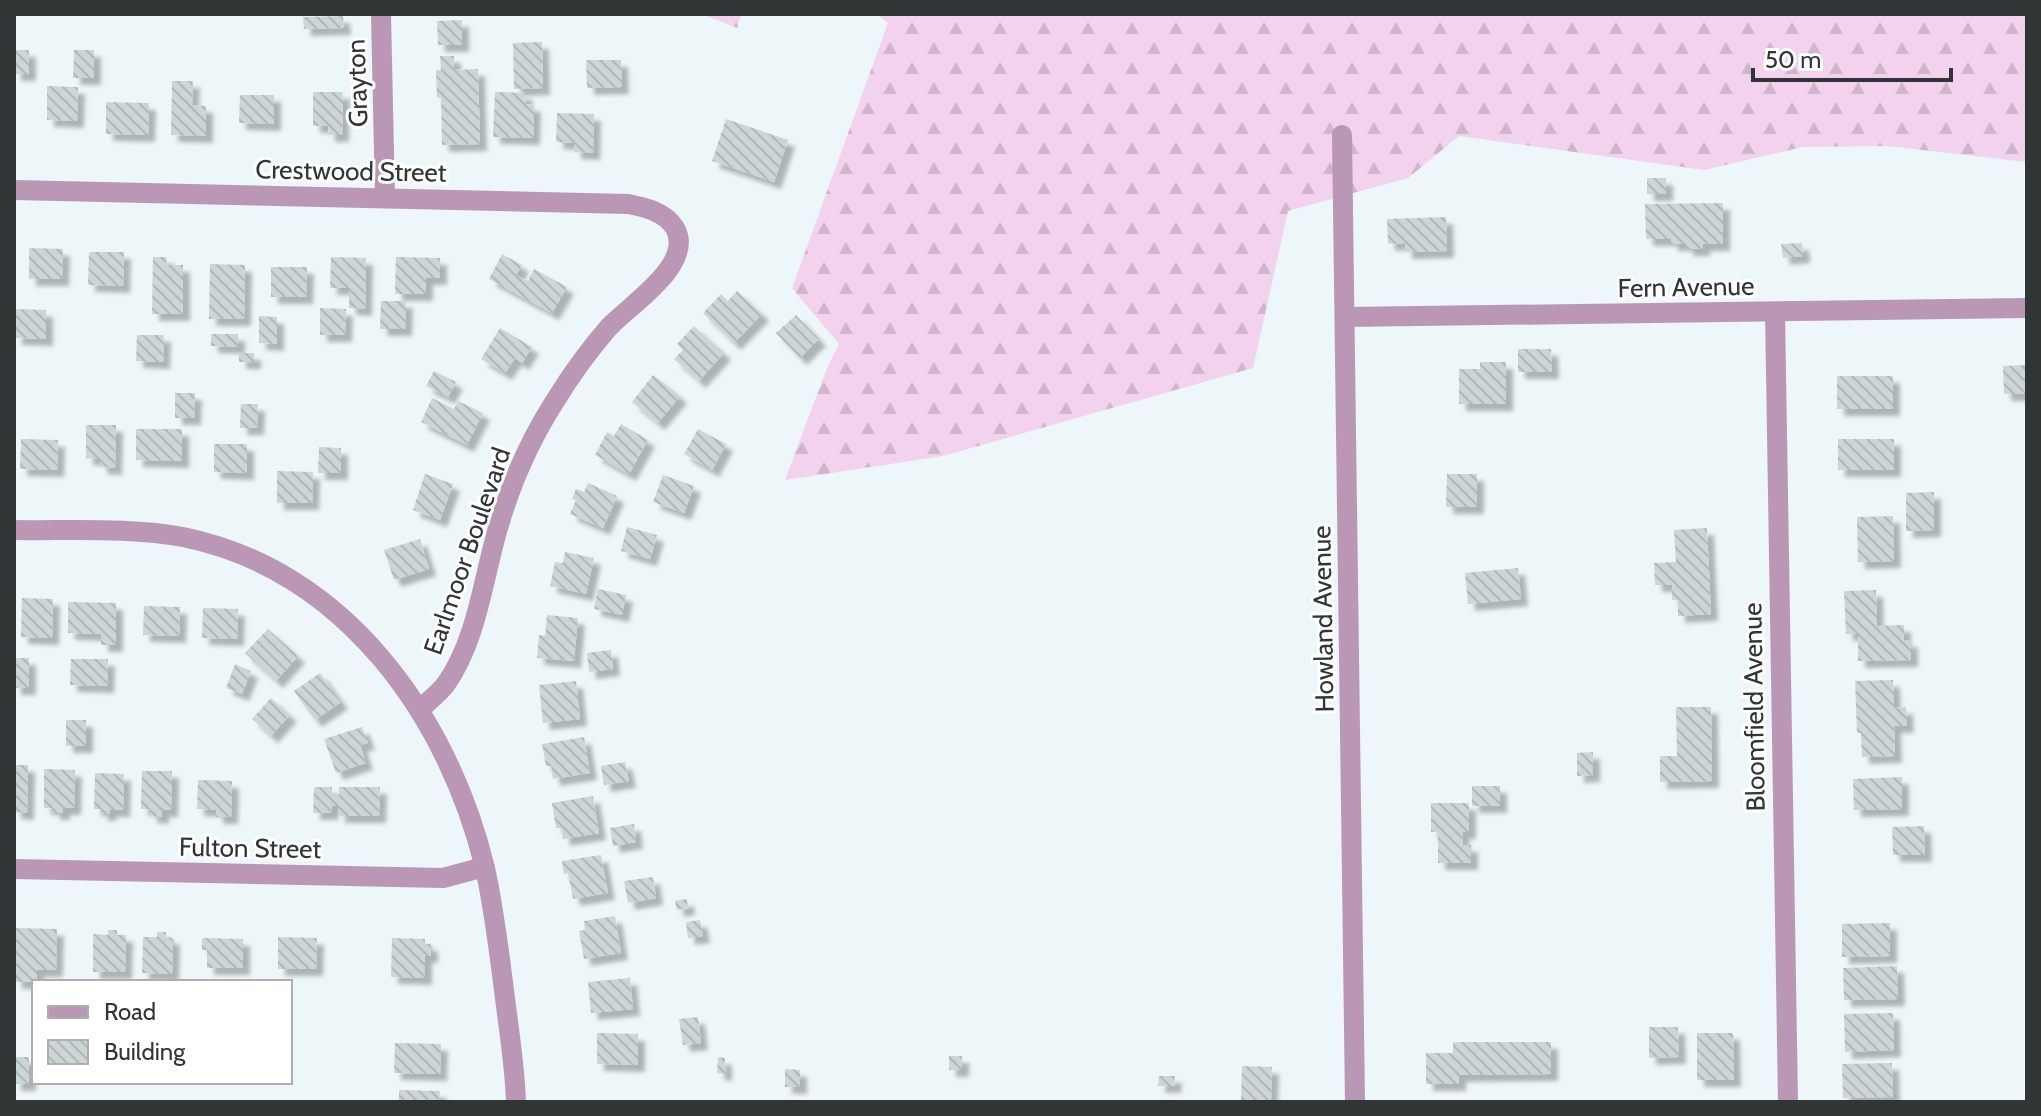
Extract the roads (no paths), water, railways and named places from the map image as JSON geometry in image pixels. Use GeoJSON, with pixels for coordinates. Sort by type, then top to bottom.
{"type":"FeatureCollection","features":[{"type":"Feature","properties":{"kind":"street","name":"Grayton"},"geometry":{"type":"LineString","coordinates":[[381,14],[385,198]]}},
{"type":"Feature","properties":{"kind":"street","name":"Howland Avenue"},"geometry":{"type":"LineString","coordinates":[[1342,135],[1355,1102]]}},
{"type":"Feature","properties":{"kind":"street","name":"Crestwood Street"},"geometry":{"type":"LineString","coordinates":[[14,190],[628,204],[642,206],[663,216],[677,233]]}},
{"type":"Feature","properties":{"kind":"street","name":"Earlmoor Boulevard"},"geometry":{"type":"LineString","coordinates":[[420,709],[444,687],[460,659],[506,501],[539,427],[577,367],[602,336],[673,265],[679,251],[677,233]]}},
{"type":"Feature","properties":{"kind":"street","name":"Fern Avenue"},"geometry":{"type":"LineString","coordinates":[[1345,317],[2027,308]]}},
{"type":"Feature","properties":{"kind":"street","name":"Bloomfield Avenue"},"geometry":{"type":"LineString","coordinates":[[1775,312],[1788,1102]]}},
{"type":"Feature","properties":{"kind":"street"},"geometry":{"type":"LineString","coordinates":[[14,530],[165,534],[209,544],[265,565],[304,588],[345,620],[390,667],[420,709],[456,779],[484,867],[513,1052],[516,1102]]}},
{"type":"Feature","properties":{"kind":"street","name":"Fulton Street"},"geometry":{"type":"LineString","coordinates":[[14,869],[443,878],[484,867]]}}]}
